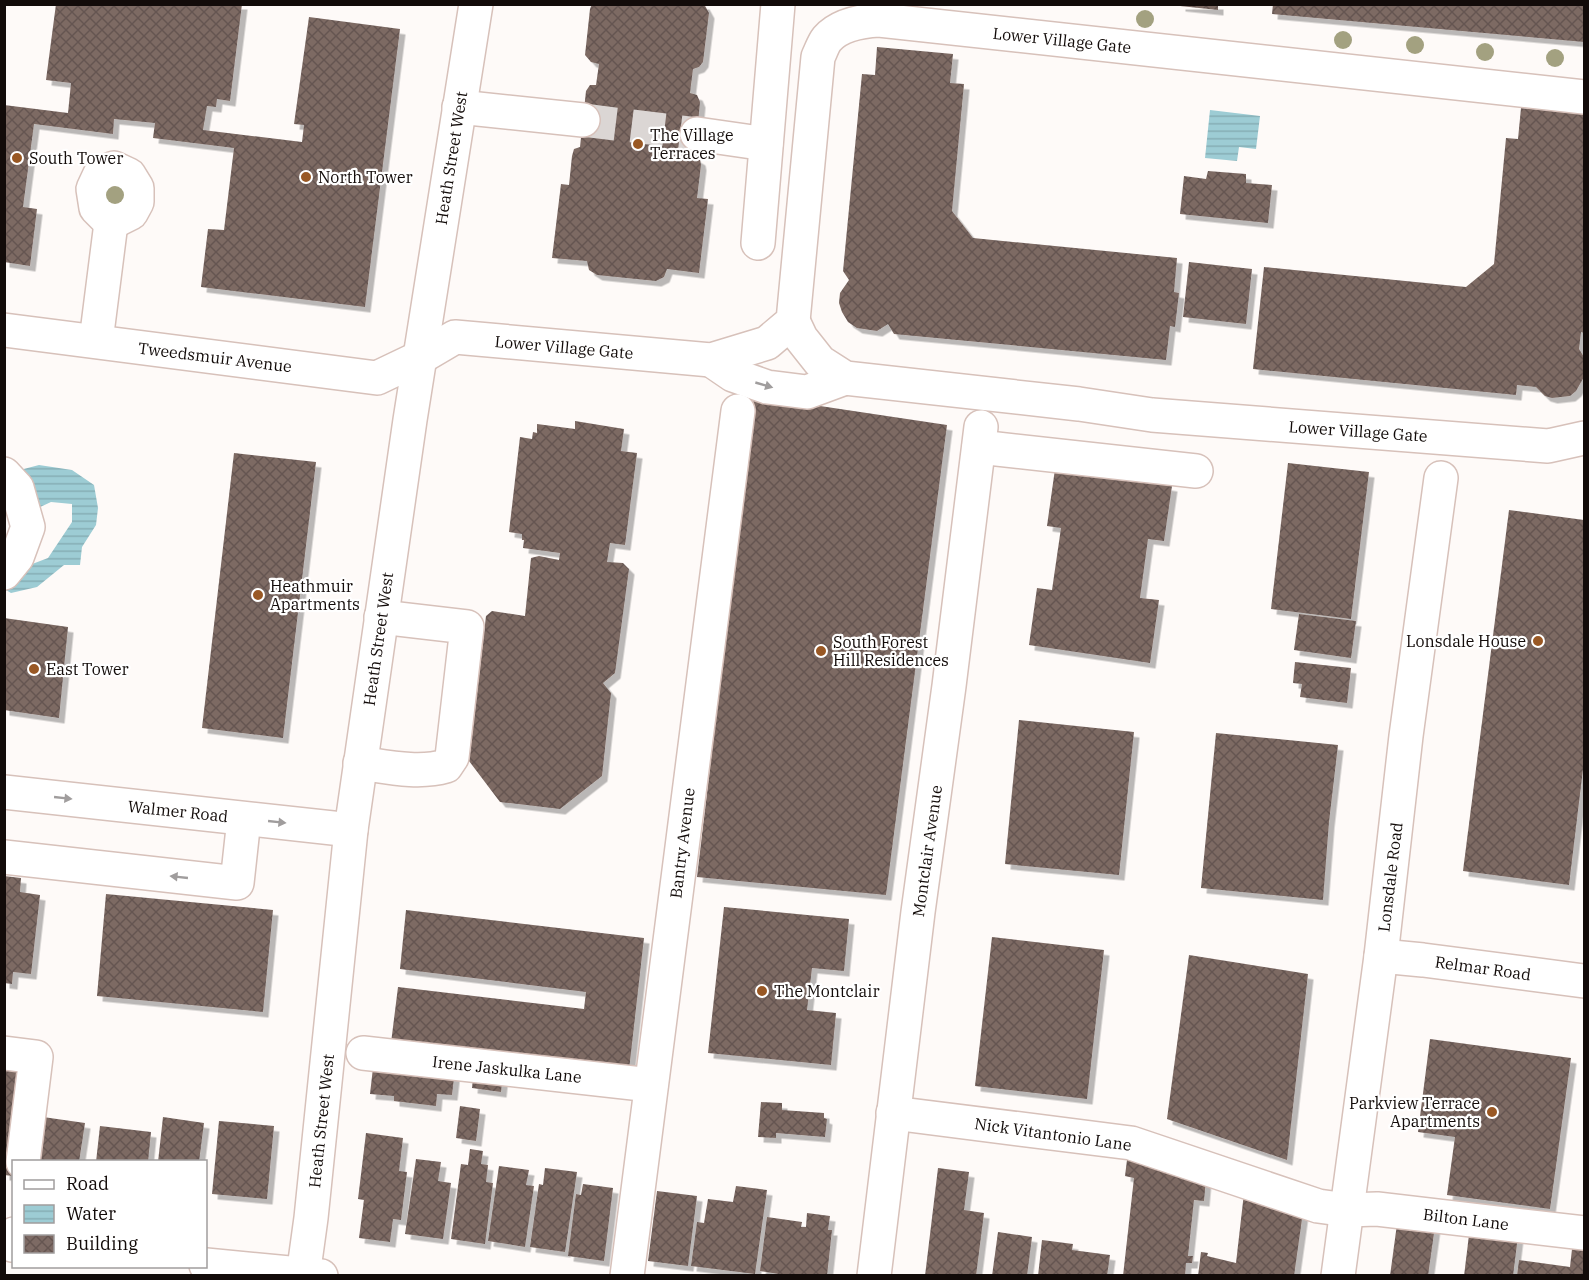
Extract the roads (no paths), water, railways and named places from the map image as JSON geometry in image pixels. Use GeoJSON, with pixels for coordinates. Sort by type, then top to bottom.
{"type":"FeatureCollection","features":[{"type":"Feature","properties":{"kind":"street","name":"Heath Street West"},"geometry":{"type":"LineString","coordinates":[[309,1275],[310,1218],[351,830],[410,420],[476,4]]}},
{"type":"Feature","properties":{"kind":"street"},"geometry":{"type":"LineString","coordinates":[[758,243],[778,4]]}},
{"type":"Feature","properties":{"kind":"street","name":"Lower Village Gate"},"geometry":{"type":"LineString","coordinates":[[1584,97],[879,20],[862,21],[839,30],[828,38],[818,57],[793,321],[801,338],[820,362],[845,378],[1079,404],[1164,416],[1548,446],[1584,438]]}},
{"type":"Feature","properties":{"kind":"street"},"geometry":{"type":"LineString","coordinates":[[459,107],[583,120]]}},
{"type":"Feature","properties":{"kind":"street"},"geometry":{"type":"LineString","coordinates":[[697,134],[766,144]]}},
{"type":"Feature","properties":{"kind":"street"},"geometry":{"type":"LineString","coordinates":[[96,341],[111,223]]}},
{"type":"Feature","properties":{"kind":"street","name":"Lower Village Gate"},"geometry":{"type":"LineString","coordinates":[[421,357],[455,337],[711,360],[767,343],[793,321]]}},
{"type":"Feature","properties":{"kind":"street","name":"Tweedsmuir Avenue"},"geometry":{"type":"LineString","coordinates":[[4,330],[377,378],[421,357]]}},
{"type":"Feature","properties":{"kind":"street","name":"Lower Village Gate"},"geometry":{"type":"LineString","coordinates":[[711,360],[733,375],[767,387],[807,393],[845,378]]}},
{"type":"Feature","properties":{"kind":"street","name":"Bantry Avenue"},"geometry":{"type":"LineString","coordinates":[[627,1275],[738,411]]}},
{"type":"Feature","properties":{"kind":"street","name":"Montclair Avenue"},"geometry":{"type":"LineString","coordinates":[[874,1275],[918,912],[951,675],[980,437],[1196,471]]}},
{"type":"Feature","properties":{"kind":"street"},"geometry":{"type":"LineString","coordinates":[[4,474],[17,488],[28,527],[17,557],[4,573]]}},
{"type":"Feature","properties":{"kind":"street","name":"Lonsdale Road"},"geometry":{"type":"LineString","coordinates":[[1338,1275],[1441,478]]}},
{"type":"Feature","properties":{"kind":"street"},"geometry":{"type":"LineString","coordinates":[[360,763],[393,768],[435,769],[446,766],[452,757],[467,627],[381,618]]}},
{"type":"Feature","properties":{"kind":"street","name":"Walmer Road"},"geometry":{"type":"LineString","coordinates":[[4,792],[351,830]]}},
{"type":"Feature","properties":{"kind":"street"},"geometry":{"type":"LineString","coordinates":[[4,857],[237,884],[244,819]]}},
{"type":"Feature","properties":{"kind":"street","name":"Relmar Road"},"geometry":{"type":"LineString","coordinates":[[1381,956],[1584,981]]}},
{"type":"Feature","properties":{"kind":"street"},"geometry":{"type":"LineString","coordinates":[[4,1053],[36,1057],[22,1160]]}},
{"type":"Feature","properties":{"kind":"street","name":"Irene Jaskulka Lane"},"geometry":{"type":"LineString","coordinates":[[363,1053],[651,1085]]}},
{"type":"Feature","properties":{"kind":"street","name":"Nick Vitantonio Lane"},"geometry":{"type":"LineString","coordinates":[[893,1113],[1131,1143],[1318,1206],[1347,1210]]}},
{"type":"Feature","properties":{"kind":"street","name":"Bilton Lane"},"geometry":{"type":"LineString","coordinates":[[1347,1210],[1377,1209],[1584,1233]]}},
{"type":"Feature","properties":{"kind":"street"},"geometry":{"type":"LineString","coordinates":[[207,1265],[309,1275]]}},
{"type":"Feature","properties":{"kind":"water"},"geometry":{"type":"Polygon","coordinates":[[[1210,110],[1260,116],[1256,149],[1239,147],[1237,161],[1205,158],[1210,110]]]}},
{"type":"Feature","properties":{"kind":"water"},"geometry":{"type":"Polygon","coordinates":[[[39,465],[72,470],[94,485],[98,508],[96,525],[82,547],[80,565],[64,565],[37,587],[11,593],[6,590],[27,566],[48,558],[72,522],[72,504],[51,502],[38,508],[20,470],[39,465]]]}},
{"type":"Feature","properties":{"kind":"tunnel"},"geometry":{"type":"LineString","coordinates":[[583,120],[697,134]]}},
{"type":"Feature","properties":{"kind":"place","name":"The Village Terraces"},"geometry":{"type":"Point","coordinates":[638,144]}},
{"type":"Feature","properties":{"kind":"place","name":"South Tower"},"geometry":{"type":"Point","coordinates":[17,158]}},
{"type":"Feature","properties":{"kind":"place","name":"North Tower"},"geometry":{"type":"Point","coordinates":[306,177]}},
{"type":"Feature","properties":{"kind":"place","name":"Heathmuir Apartments"},"geometry":{"type":"Point","coordinates":[258,595]}},
{"type":"Feature","properties":{"kind":"place","name":"Lonsdale House"},"geometry":{"type":"Point","coordinates":[1538,641]}},
{"type":"Feature","properties":{"kind":"place","name":"South Forest Hill Residences"},"geometry":{"type":"Point","coordinates":[821,651]}},
{"type":"Feature","properties":{"kind":"place","name":"East Tower"},"geometry":{"type":"Point","coordinates":[34,669]}},
{"type":"Feature","properties":{"kind":"place","name":"The Montclair"},"geometry":{"type":"Point","coordinates":[762,991]}},
{"type":"Feature","properties":{"kind":"place","name":"Parkview Terrace Apartments"},"geometry":{"type":"Point","coordinates":[1492,1112]}}]}
